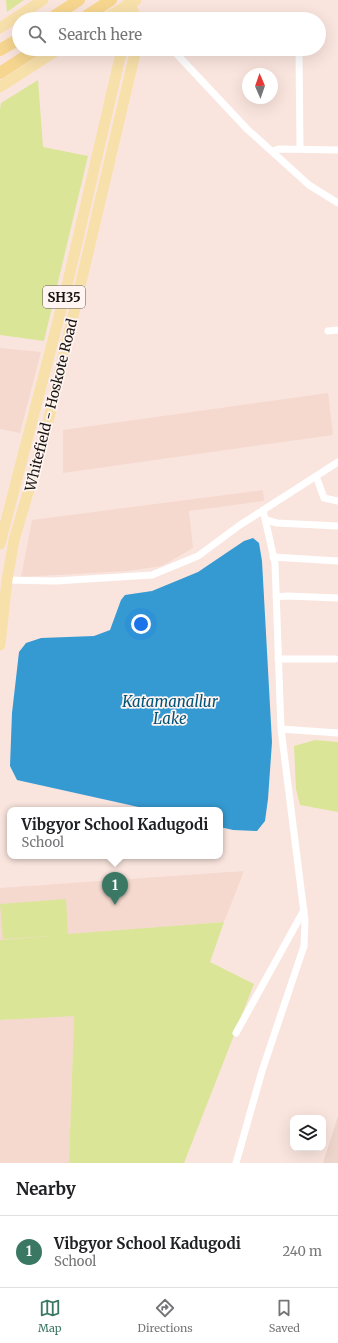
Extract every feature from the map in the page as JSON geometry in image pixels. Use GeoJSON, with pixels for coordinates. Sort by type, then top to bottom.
{"type":"FeatureCollection","features":[{"type":"Feature","properties":{"kind":"highway"},"geometry":{"type":"LineString","coordinates":[[61,12],[79,0]]}},
{"type":"Feature","properties":{"kind":"highway"},"geometry":{"type":"LineString","coordinates":[[93,12],[110,1]]}},
{"type":"Feature","properties":{"kind":"highway"},"geometry":{"type":"LineString","coordinates":[[0,50],[12,42]]}},
{"type":"Feature","properties":{"kind":"highway"},"geometry":{"type":"LineString","coordinates":[[0,73],[26,56]]}},
{"type":"Feature","properties":{"kind":"main road"},"geometry":{"type":"LineString","coordinates":[[25,12],[43,0]]}},
{"type":"Feature","properties":{"kind":"main road"},"geometry":{"type":"LineString","coordinates":[[110,1],[117,12]]}},
{"type":"Feature","properties":{"kind":"main road"},"geometry":{"type":"LineString","coordinates":[[122,12],[132,1]]}},
{"type":"Feature","properties":{"kind":"main road"},"geometry":{"type":"LineString","coordinates":[[132,1],[134,12]]}},
{"type":"Feature","properties":{"kind":"main road"},"geometry":{"type":"LineString","coordinates":[[0,28],[12,20]]}},
{"type":"Feature","properties":{"kind":"main road"},"geometry":{"type":"LineString","coordinates":[[0,87],[48,56]]}},
{"type":"Feature","properties":{"kind":"main road","name":"Whitefield - Hoskote Road"},"geometry":{"type":"LineString","coordinates":[[0,544],[65,294],[120,56]]}},
{"type":"Feature","properties":{"kind":"main road","name":"Whitefield - Hoskote Road"},"geometry":{"type":"LineString","coordinates":[[0,645],[7,580],[19,523],[45,435],[134,56]]}},
{"type":"Feature","properties":{"kind":"main road"},"geometry":{"type":"LineString","coordinates":[[6,520],[19,523]]}},
{"type":"Feature","properties":{"kind":"street"},"geometry":{"type":"LineString","coordinates":[[179,56],[247,129],[308,185],[338,202]]}},
{"type":"Feature","properties":{"kind":"street"},"geometry":{"type":"LineString","coordinates":[[299,56],[300,149]]}},
{"type":"Feature","properties":{"kind":"street"},"geometry":{"type":"LineString","coordinates":[[272,151],[279,149],[338,150]]}},
{"type":"Feature","properties":{"kind":"street"},"geometry":{"type":"LineString","coordinates":[[328,330],[338,330]]}},
{"type":"Feature","properties":{"kind":"street"},"geometry":{"type":"LineString","coordinates":[[7,580],[55,581],[152,575],[198,556],[263,510],[338,462]]}},
{"type":"Feature","properties":{"kind":"street"},"geometry":{"type":"LineString","coordinates":[[316,476],[324,498],[338,501]]}},
{"type":"Feature","properties":{"kind":"street"},"geometry":{"type":"LineString","coordinates":[[236,1163],[262,1071],[304,946],[304,910],[282,729],[274,557],[263,510]]}},
{"type":"Feature","properties":{"kind":"street"},"geometry":{"type":"LineString","coordinates":[[266,520],[277,524],[338,526]]}},
{"type":"Feature","properties":{"kind":"street"},"geometry":{"type":"LineString","coordinates":[[274,557],[338,561]]}},
{"type":"Feature","properties":{"kind":"street"},"geometry":{"type":"LineString","coordinates":[[276,597],[338,598]]}},
{"type":"Feature","properties":{"kind":"street"},"geometry":{"type":"LineString","coordinates":[[278,659],[335,659]]}},
{"type":"Feature","properties":{"kind":"street"},"geometry":{"type":"LineString","coordinates":[[282,729],[338,733]]}},
{"type":"Feature","properties":{"kind":"street"},"geometry":{"type":"LineString","coordinates":[[236,1032],[304,910]]}},
{"type":"Feature","properties":{"kind":"shaded area"},"geometry":{"type":"Polygon","coordinates":[[[0,348],[41,352],[20,433],[0,429],[0,348]]]}},
{"type":"Feature","properties":{"kind":"shaded area"},"geometry":{"type":"Polygon","coordinates":[[[328,393],[333,435],[63,473],[63,430],[328,393]]]}},
{"type":"Feature","properties":{"kind":"shaded area"},"geometry":{"type":"Polygon","coordinates":[[[263,490],[264,501],[189,511],[193,548],[162,566],[127,571],[21,577],[32,520],[263,490]]]}},
{"type":"Feature","properties":{"kind":"shaded area"},"geometry":{"type":"Polygon","coordinates":[[[244,871],[224,922],[0,940],[0,888],[244,871]]]}},
{"type":"Feature","properties":{"kind":"shaded area"},"geometry":{"type":"Polygon","coordinates":[[[74,1015],[69,1163],[0,1163],[0,1020],[74,1015]]]}},
{"type":"Feature","properties":{"kind":"shaded area"},"geometry":{"type":"Polygon","coordinates":[[[338,1116],[338,1163],[323,1163],[338,1116]]]}},
{"type":"Feature","properties":{"kind":"green space"},"geometry":{"type":"Polygon","coordinates":[[[6,0],[24,0],[7,12],[6,0]]]}},
{"type":"Feature","properties":{"kind":"green space"},"geometry":{"type":"Polygon","coordinates":[[[38,80],[43,147],[88,156],[44,341],[0,335],[0,109],[1,103],[38,80]]]}},
{"type":"Feature","properties":{"kind":"green space"},"geometry":{"type":"Polygon","coordinates":[[[315,740],[338,742],[338,812],[300,805],[296,789],[294,746],[315,740]]]}},
{"type":"Feature","properties":{"kind":"green space"},"geometry":{"type":"Polygon","coordinates":[[[66,899],[68,934],[224,922],[210,962],[254,984],[184,1163],[69,1163],[74,1016],[0,1020],[0,940],[49,936],[3,939],[0,904],[66,899]]]}},
{"type":"Feature","properties":{"kind":"water","name":"Katamanallur Lake"},"geometry":{"type":"Polygon","coordinates":[[[253,538],[259,543],[262,561],[272,742],[265,821],[257,831],[233,830],[223,828],[223,807],[138,807],[17,780],[10,766],[12,713],[19,652],[26,643],[41,638],[94,636],[110,630],[121,600],[125,595],[152,591],[198,572],[244,541],[253,538]]]}},
{"type":"Feature","properties":{"kind":"place","name":"Vibgyor School Kadugodi"},"geometry":{"type":"Point","coordinates":[115,905]}}]}
